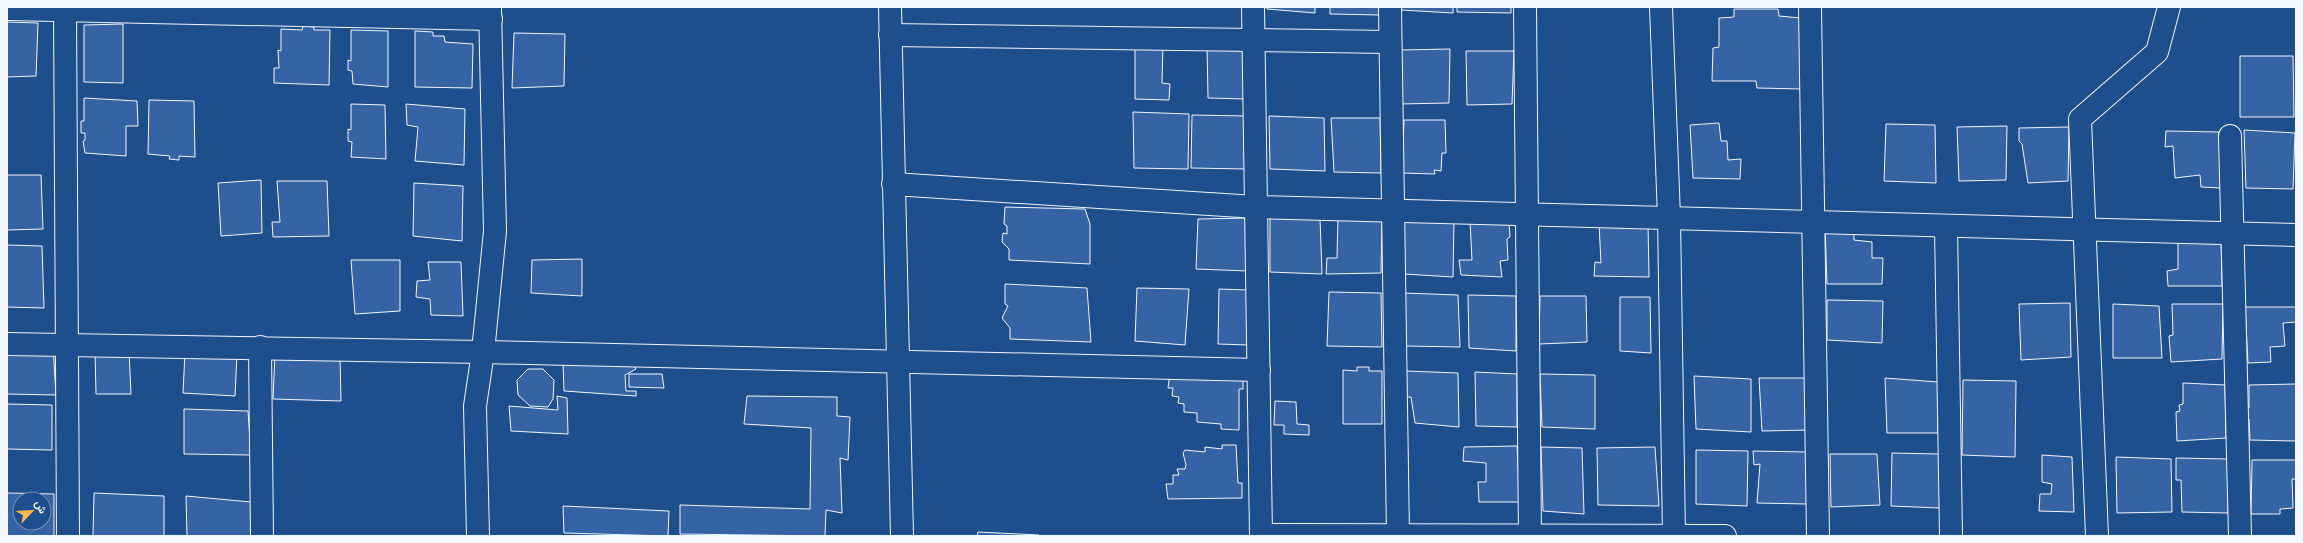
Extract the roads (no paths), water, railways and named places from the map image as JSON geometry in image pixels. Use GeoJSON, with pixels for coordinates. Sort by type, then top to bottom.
{"type":"FeatureCollection","features":[{"type":"Feature","properties":{"kind":"street"},"geometry":{"type":"LineString","coordinates":[[890,7],[896,362],[902,536]]}},
{"type":"Feature","properties":{"kind":"street"},"geometry":{"type":"LineString","coordinates":[[1253,7],[1261,535],[1725,536]]}},
{"type":"Feature","properties":{"kind":"street"},"geometry":{"type":"LineString","coordinates":[[1390,7],[1398,536]]}},
{"type":"Feature","properties":{"kind":"street"},"geometry":{"type":"LineString","coordinates":[[1525,7],[1530,536]]}},
{"type":"Feature","properties":{"kind":"street"},"geometry":{"type":"LineString","coordinates":[[1661,7],[1669,217],[1674,536]]}},
{"type":"Feature","properties":{"kind":"street"},"geometry":{"type":"LineString","coordinates":[[1810,7],[1818,536]]}},
{"type":"Feature","properties":{"kind":"street"},"geometry":{"type":"LineString","coordinates":[[2097,536],[2080,120],[2157,52],[2169,7]]}},
{"type":"Feature","properties":{"kind":"street"},"geometry":{"type":"LineString","coordinates":[[7,9],[491,13],[495,231],[483,352],[475,406],[478,536]]}},
{"type":"Feature","properties":{"kind":"street"},"geometry":{"type":"LineString","coordinates":[[65,9],[68,536]]}},
{"type":"Feature","properties":{"kind":"street"},"geometry":{"type":"LineString","coordinates":[[890,35],[1390,42]]}},
{"type":"Feature","properties":{"kind":"street"},"geometry":{"type":"LineString","coordinates":[[2230,136],[2240,536]]}},
{"type":"Feature","properties":{"kind":"street"},"geometry":{"type":"LineString","coordinates":[[893,184],[1256,207],[2296,235]]}},
{"type":"Feature","properties":{"kind":"street"},"geometry":{"type":"LineString","coordinates":[[1946,226],[1951,536]]}},
{"type":"Feature","properties":{"kind":"street"},"geometry":{"type":"LineString","coordinates":[[7,344],[260,347],[1259,370]]}},
{"type":"Feature","properties":{"kind":"street"},"geometry":{"type":"LineString","coordinates":[[260,347],[262,536]]}}]}
